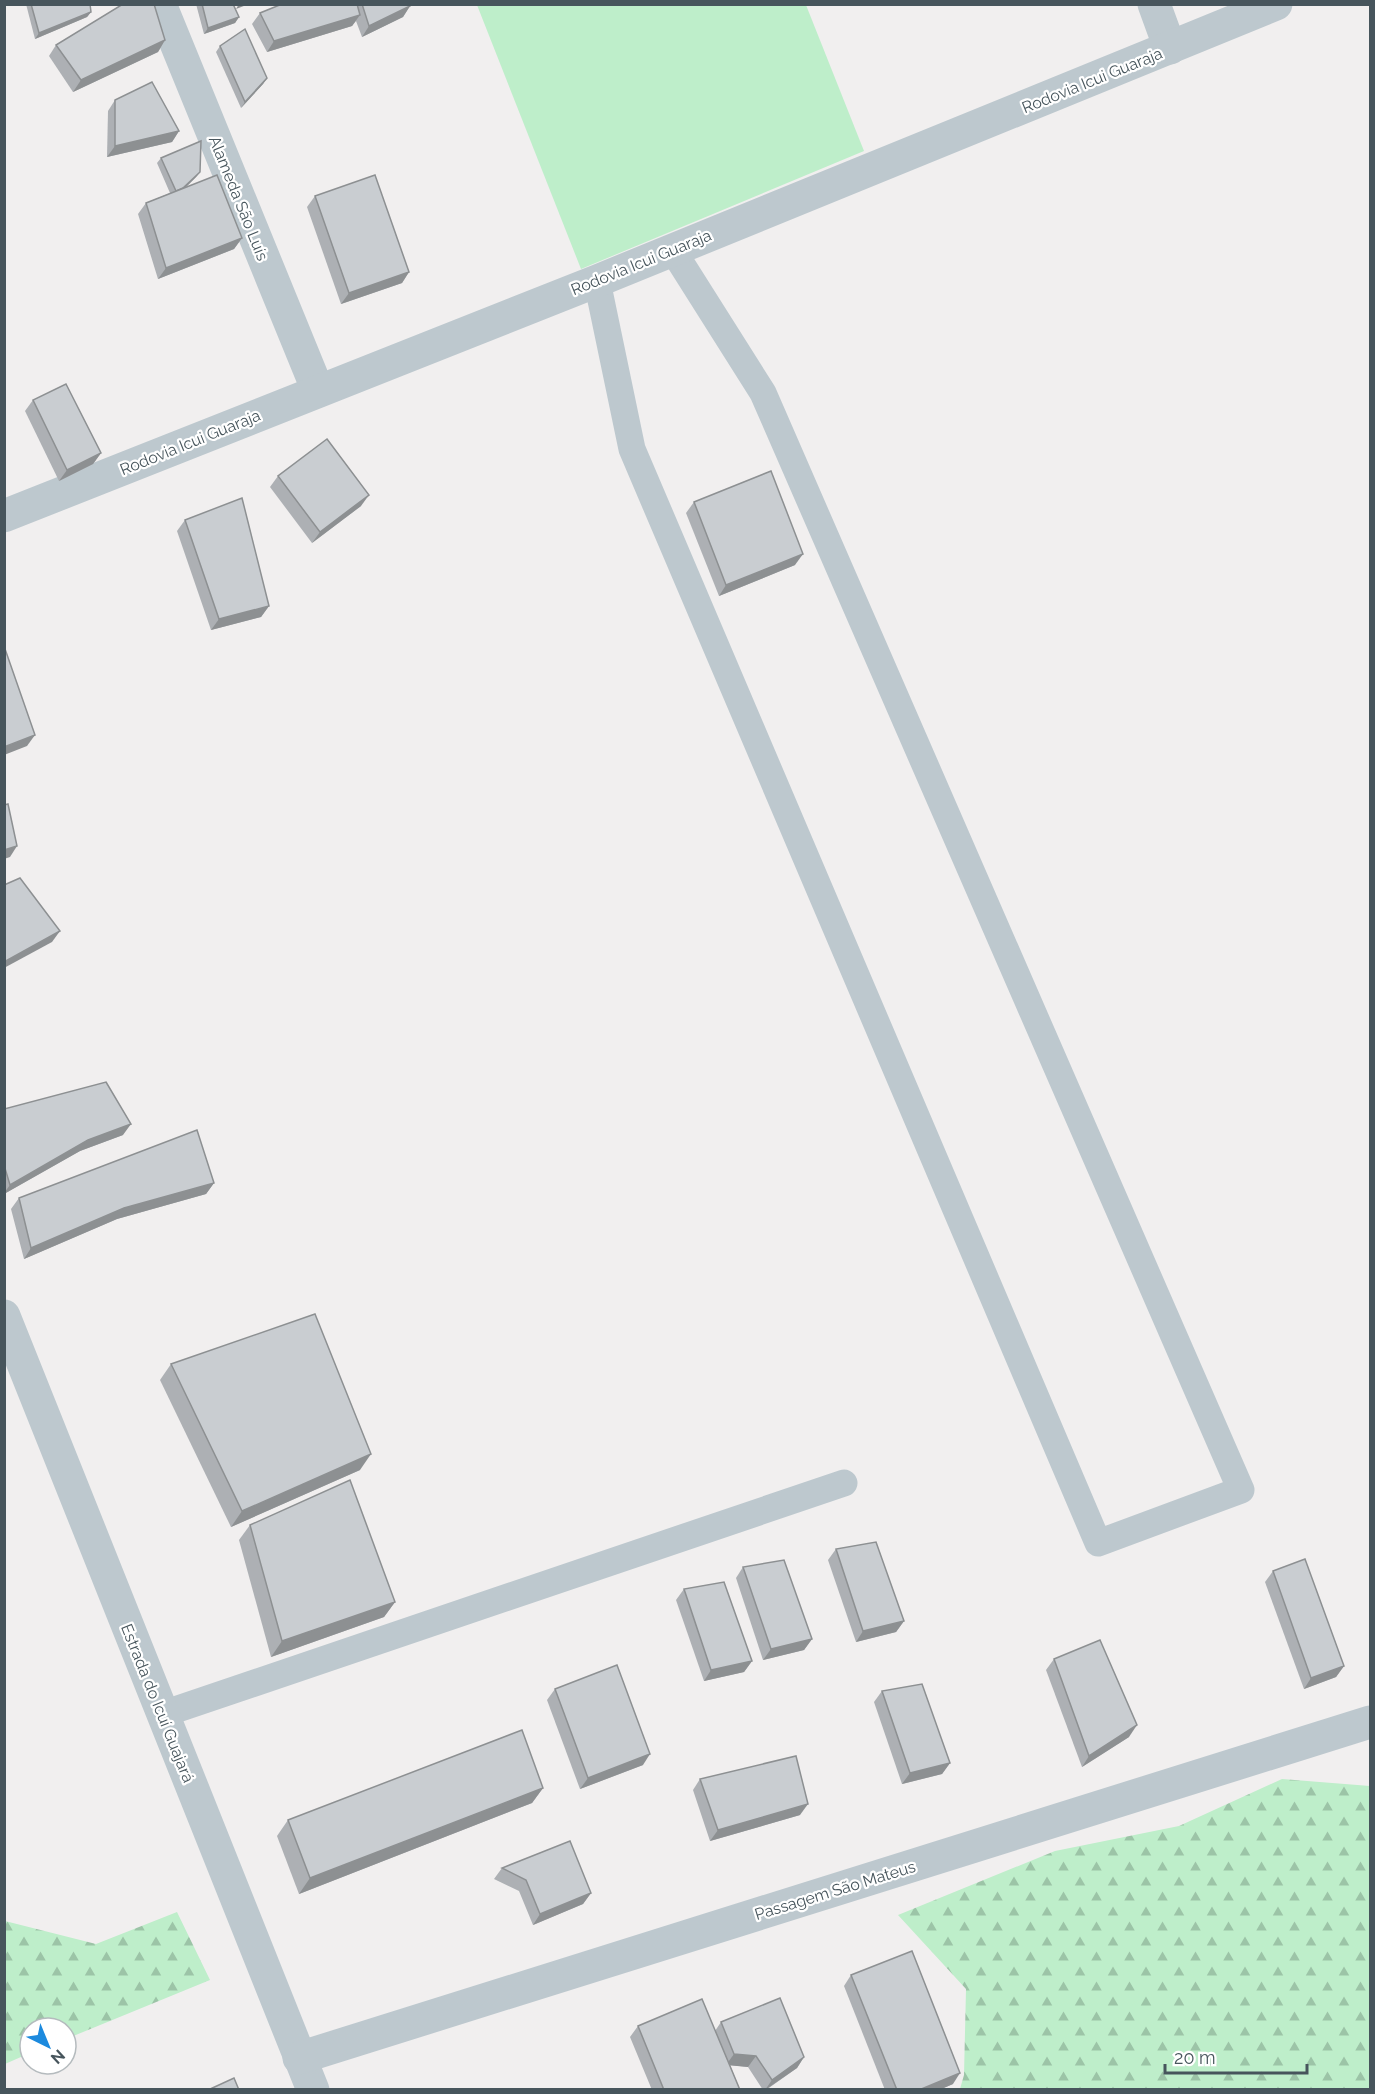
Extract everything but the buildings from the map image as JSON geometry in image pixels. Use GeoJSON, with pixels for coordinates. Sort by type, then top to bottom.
{"type":"FeatureCollection","features":[{"type":"Feature","properties":{"kind":"street","name":"Alameda São Luís"},"geometry":{"type":"LineString","coordinates":[[160,4],[318,391]]}},
{"type":"Feature","properties":{"kind":"street"},"geometry":{"type":"LineString","coordinates":[[1154,4],[1170,48]]}},
{"type":"Feature","properties":{"kind":"street","name":"Rodovia Icui Guaraja"},"geometry":{"type":"LineString","coordinates":[[4,516],[597,281],[1276,4]]}},
{"type":"Feature","properties":{"kind":"street","name":"Estrada do Icuí Guajará"},"geometry":{"type":"LineString","coordinates":[[4,1316],[313,2090]]}},
{"type":"Feature","properties":{"kind":"street","name":"Passagem São Mateus"},"geometry":{"type":"LineString","coordinates":[[299,2058],[1371,1722]]}},
{"type":"Feature","properties":{"kind":"lane"},"geometry":{"type":"LineString","coordinates":[[597,281],[632,449],[1098,1543],[1241,1490],[763,393],[672,249]]}},
{"type":"Feature","properties":{"kind":"lane"},"geometry":{"type":"LineString","coordinates":[[163,1714],[844,1483]]}},
{"type":"Feature","properties":{"kind":"green space"},"geometry":{"type":"Polygon","coordinates":[[[477,5],[806,5],[864,151],[581,269],[477,5]]]}},
{"type":"Feature","properties":{"kind":"green space"},"geometry":{"type":"Polygon","coordinates":[[[1282,1779],[1370,1786],[1370,2089],[960,2089],[964,2075],[966,1989],[898,1915],[1055,1851],[1179,1826],[1282,1779]]]}},
{"type":"Feature","properties":{"kind":"green space"},"geometry":{"type":"Polygon","coordinates":[[[177,1912],[210,1980],[78,2034],[78,2016],[18,2016],[18,2058],[5,2064],[5,1921],[96,1944],[177,1912]]]}}]}
